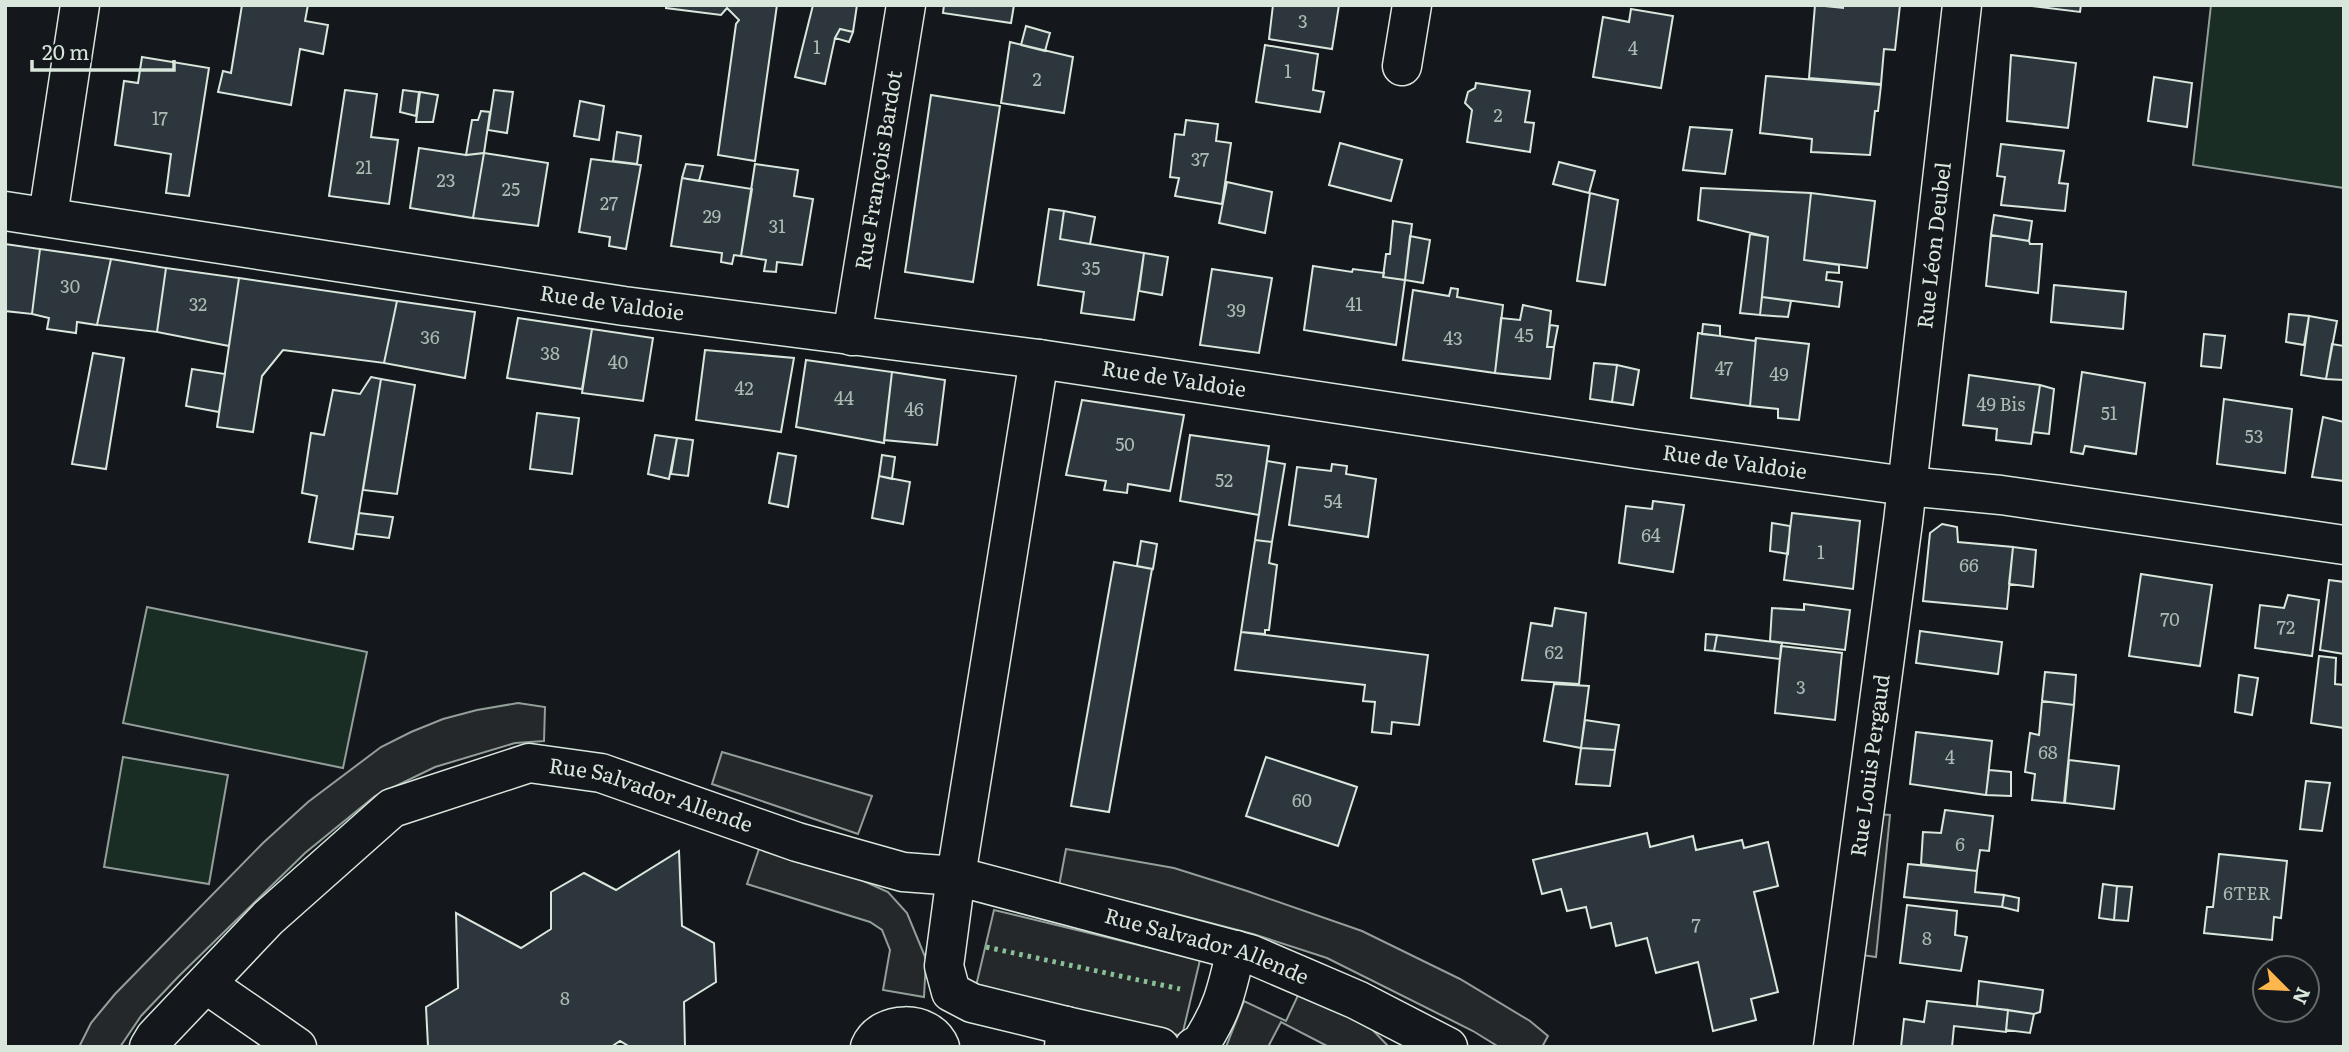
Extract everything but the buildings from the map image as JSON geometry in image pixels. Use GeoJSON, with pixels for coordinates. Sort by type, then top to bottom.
{"type":"FeatureCollection","features":[{"type":"Feature","properties":{"kind":"street"},"geometry":{"type":"LineString","coordinates":[[48,216],[80,5]]}},
{"type":"Feature","properties":{"kind":"street","name":"Rue François Bardot"},"geometry":{"type":"LineString","coordinates":[[852,336],[906,5]]}},
{"type":"Feature","properties":{"kind":"street"},"geometry":{"type":"LineString","coordinates":[[1402,66],[1412,5]]}},
{"type":"Feature","properties":{"kind":"street","name":"Rue Léon Deubel"},"geometry":{"type":"LineString","coordinates":[[1906,486],[1962,5]]}},
{"type":"Feature","properties":{"kind":"street","name":"Rue de Valdoie"},"geometry":{"type":"LineString","coordinates":[[5,211],[624,306],[1039,359],[1637,449],[1906,486],[2001,495],[2344,545]]}},
{"type":"Feature","properties":{"kind":"street"},"geometry":{"type":"LineString","coordinates":[[870,1047],[872,1040],[894,1026],[930,1037],[951,992],[944,966],[956,876],[1039,359]]}},
{"type":"Feature","properties":{"kind":"street","name":"Rue Louis Pergaud"},"geometry":{"type":"LineString","coordinates":[[1833,1047],[1906,486]]}},
{"type":"Feature","properties":{"kind":"street","name":"Rue Salvador Allende"},"geometry":{"type":"LineString","coordinates":[[149,1047],[268,918],[392,808],[528,763],[601,773],[797,842],[903,872],[956,876],[1236,950],[1357,1000],[1448,1047]]}},
{"type":"Feature","properties":{"kind":"street"},"geometry":{"type":"LineString","coordinates":[[1195,1047],[1199,1046],[1215,1022],[1223,1003],[1236,950]]}},
{"type":"Feature","properties":{"kind":"street"},"geometry":{"type":"LineString","coordinates":[[206,984],[297,1047]]}},
{"type":"Feature","properties":{"kind":"street"},"geometry":{"type":"LineString","coordinates":[[951,992],[972,1003],[1065,1036],[1160,1047]]}},
{"type":"Feature","properties":{"kind":"green space"},"geometry":{"type":"Polygon","coordinates":[[[2211,5],[2344,5],[2344,188],[2193,165],[2211,5]]]}},
{"type":"Feature","properties":{"kind":"green space"},"geometry":{"type":"Polygon","coordinates":[[[147,607],[367,652],[343,768],[123,723],[147,607]]]}},
{"type":"Feature","properties":{"kind":"green space"},"geometry":{"type":"Polygon","coordinates":[[[123,757],[228,775],[209,884],[104,867],[123,757]]]}},
{"type":"Feature","properties":{"kind":"shaded area"},"geometry":{"type":"Polygon","coordinates":[[[518,703],[545,707],[544,741],[515,743],[435,767],[375,796],[305,853],[179,976],[141,1016],[120,1047],[79,1047],[91,1023],[115,994],[263,843],[308,802],[381,747],[411,732],[443,719],[518,703]]]}},
{"type":"Feature","properties":{"kind":"shaded area"},"geometry":{"type":"Polygon","coordinates":[[[722,752],[872,796],[858,834],[712,784],[722,752]]]}},
{"type":"Feature","properties":{"kind":"shaded area"},"geometry":{"type":"Polygon","coordinates":[[[1876,814],[1890,815],[1876,957],[1862,955],[1876,814]]]}},
{"type":"Feature","properties":{"kind":"shaded area"},"geometry":{"type":"Polygon","coordinates":[[[760,846],[857,878],[888,892],[907,913],[926,959],[924,997],[883,990],[890,950],[882,930],[870,922],[747,884],[760,846]]]}},
{"type":"Feature","properties":{"kind":"shaded area"},"geometry":{"type":"Polygon","coordinates":[[[1066,849],[1174,868],[1362,931],[1460,979],[1530,1021],[1548,1036],[1542,1047],[1499,1047],[1473,1031],[1327,958],[1253,934],[1059,886],[1066,849]]]}},
{"type":"Feature","properties":{"kind":"shaded area"},"geometry":{"type":"Polygon","coordinates":[[[994,910],[1200,960],[1182,1036],[976,986],[994,910]]]}},
{"type":"Feature","properties":{"kind":"shaded area"},"geometry":{"type":"Polygon","coordinates":[[[1300,991],[1367,1024],[1389,1047],[1329,1047],[1281,1022],[1268,1047],[1226,1047],[1244,1001],[1286,1021],[1300,991]]]}},
{"type":"Feature","properties":{"kind":"hedge"},"geometry":{"type":"LineString","coordinates":[[986,947],[1180,989]]}}]}
